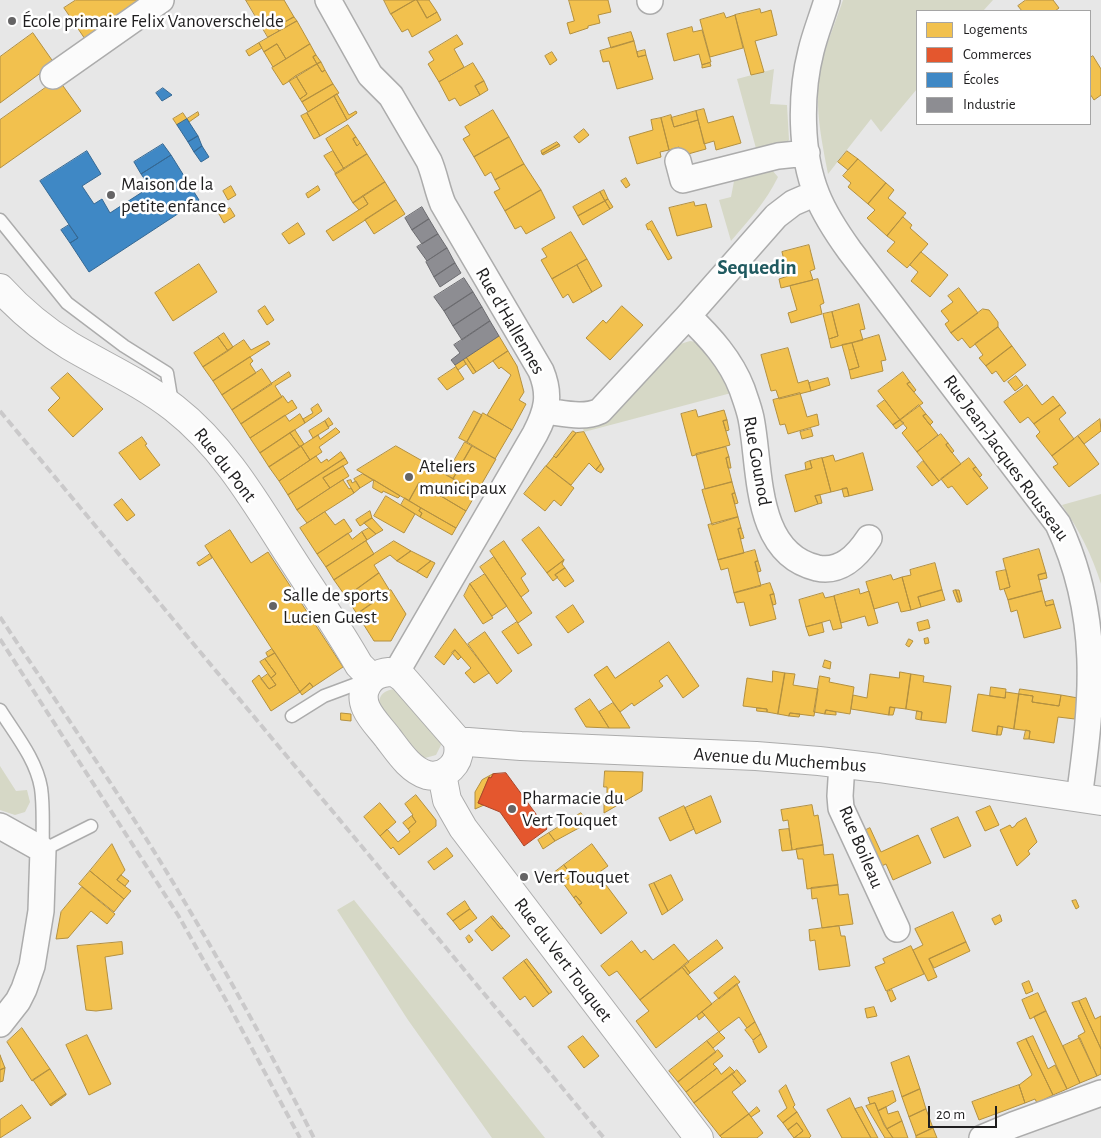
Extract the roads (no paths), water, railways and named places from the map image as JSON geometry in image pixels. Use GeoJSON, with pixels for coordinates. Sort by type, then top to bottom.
{"type":"FeatureCollection","features":[{"type":"Feature","properties":{"kind":"street"},"geometry":{"type":"LineString","coordinates":[[53,76],[161,0]]}},
{"type":"Feature","properties":{"kind":"street","name":"Rue d'Hallennes"},"geometry":{"type":"LineString","coordinates":[[328,0],[370,75],[391,96],[429,161],[443,204],[541,371],[547,392],[545,411],[535,434],[384,676]]}},
{"type":"Feature","properties":{"kind":"street","name":"Rue Jean-Jacques Rousseau"},"geometry":{"type":"LineString","coordinates":[[827,0],[806,71],[804,111],[807,154],[816,193],[833,227],[850,251],[1058,524],[1073,550],[1090,598],[1096,648],[1090,799]]}},
{"type":"Feature","properties":{"kind":"street"},"geometry":{"type":"LineString","coordinates":[[678,161],[683,180],[778,156],[807,154]]}},
{"type":"Feature","properties":{"kind":"street"},"geometry":{"type":"LineString","coordinates":[[545,411],[582,415],[591,415],[600,411],[688,316],[776,216],[793,203],[816,193]]}},
{"type":"Feature","properties":{"kind":"street","name":"Rue du Pont"},"geometry":{"type":"LineString","coordinates":[[0,288],[22,310],[68,344],[173,408],[216,448],[239,477],[359,665],[384,676]]}},
{"type":"Feature","properties":{"kind":"street","name":"Rue Gounod"},"geometry":{"type":"LineString","coordinates":[[688,316],[720,350],[741,386],[751,419],[761,497],[772,528],[786,550],[806,565],[832,568],[851,560],[870,538]]}},
{"type":"Feature","properties":{"kind":"street"},"geometry":{"type":"LineString","coordinates":[[384,676],[403,678],[452,732],[458,743],[458,756],[455,764],[449,770],[433,776],[425,774],[411,765],[366,710],[363,693],[384,676]]}},
{"type":"Feature","properties":{"kind":"street","name":"Avenue du Muchembus"},"geometry":{"type":"LineString","coordinates":[[458,743],[756,756],[842,763],[1090,799]]}},
{"type":"Feature","properties":{"kind":"street","name":"Rue Boileau"},"geometry":{"type":"LineString","coordinates":[[842,763],[841,808],[897,928]]}},
{"type":"Feature","properties":{"kind":"street","name":"Rue du Vert Touquet"},"geometry":{"type":"LineString","coordinates":[[442,774],[447,800],[463,828],[699,1138]]}},
{"type":"Feature","properties":{"kind":"street"},"geometry":{"type":"LineString","coordinates":[[0,826],[43,850],[41,911],[32,966],[18,1001],[0,1024]]}},
{"type":"Feature","properties":{"kind":"street"},"geometry":{"type":"LineString","coordinates":[[982,1138],[1101,1092]]}},
{"type":"Feature","properties":{"kind":"lane"},"geometry":{"type":"LineString","coordinates":[[0,220],[67,302],[124,346],[167,373],[173,408]]}},
{"type":"Feature","properties":{"kind":"lane"},"geometry":{"type":"LineString","coordinates":[[292,716],[324,696],[384,676]]}},
{"type":"Feature","properties":{"kind":"lane"},"geometry":{"type":"LineString","coordinates":[[0,710],[30,758],[37,774],[41,788],[43,850],[92,826]]}},
{"type":"Feature","properties":{"kind":"railway"},"geometry":{"type":"LineString","coordinates":[[0,411],[604,1138]]}},
{"type":"Feature","properties":{"kind":"railway"},"geometry":{"type":"LineString","coordinates":[[0,617],[165,869],[236,992],[314,1138]]}},
{"type":"Feature","properties":{"kind":"railway"},"geometry":{"type":"LineString","coordinates":[[0,639],[178,915],[300,1138]]}},
{"type":"Feature","properties":{"kind":"place","name":"École primaire Felix Vanoverschelde"},"geometry":{"type":"Point","coordinates":[12,21]}},
{"type":"Feature","properties":{"kind":"place","name":"Maison de la petite enfance"},"geometry":{"type":"Point","coordinates":[111,195]}},
{"type":"Feature","properties":{"kind":"place","name":"Ateliers municipaux"},"geometry":{"type":"Point","coordinates":[409,477]}},
{"type":"Feature","properties":{"kind":"place","name":"Salle de sports Lucien Guest"},"geometry":{"type":"Point","coordinates":[273,606]}},
{"type":"Feature","properties":{"kind":"place","name":"Pharmacie du Vert Touquet"},"geometry":{"type":"Point","coordinates":[512,809]}},
{"type":"Feature","properties":{"kind":"place","name":"Vert Touquet"},"geometry":{"type":"Point","coordinates":[524,877]}},
{"type":"Feature","properties":{"kind":"district","name":"Sequedin"},"geometry":{"type":"Point","coordinates":[757,268]}}]}
